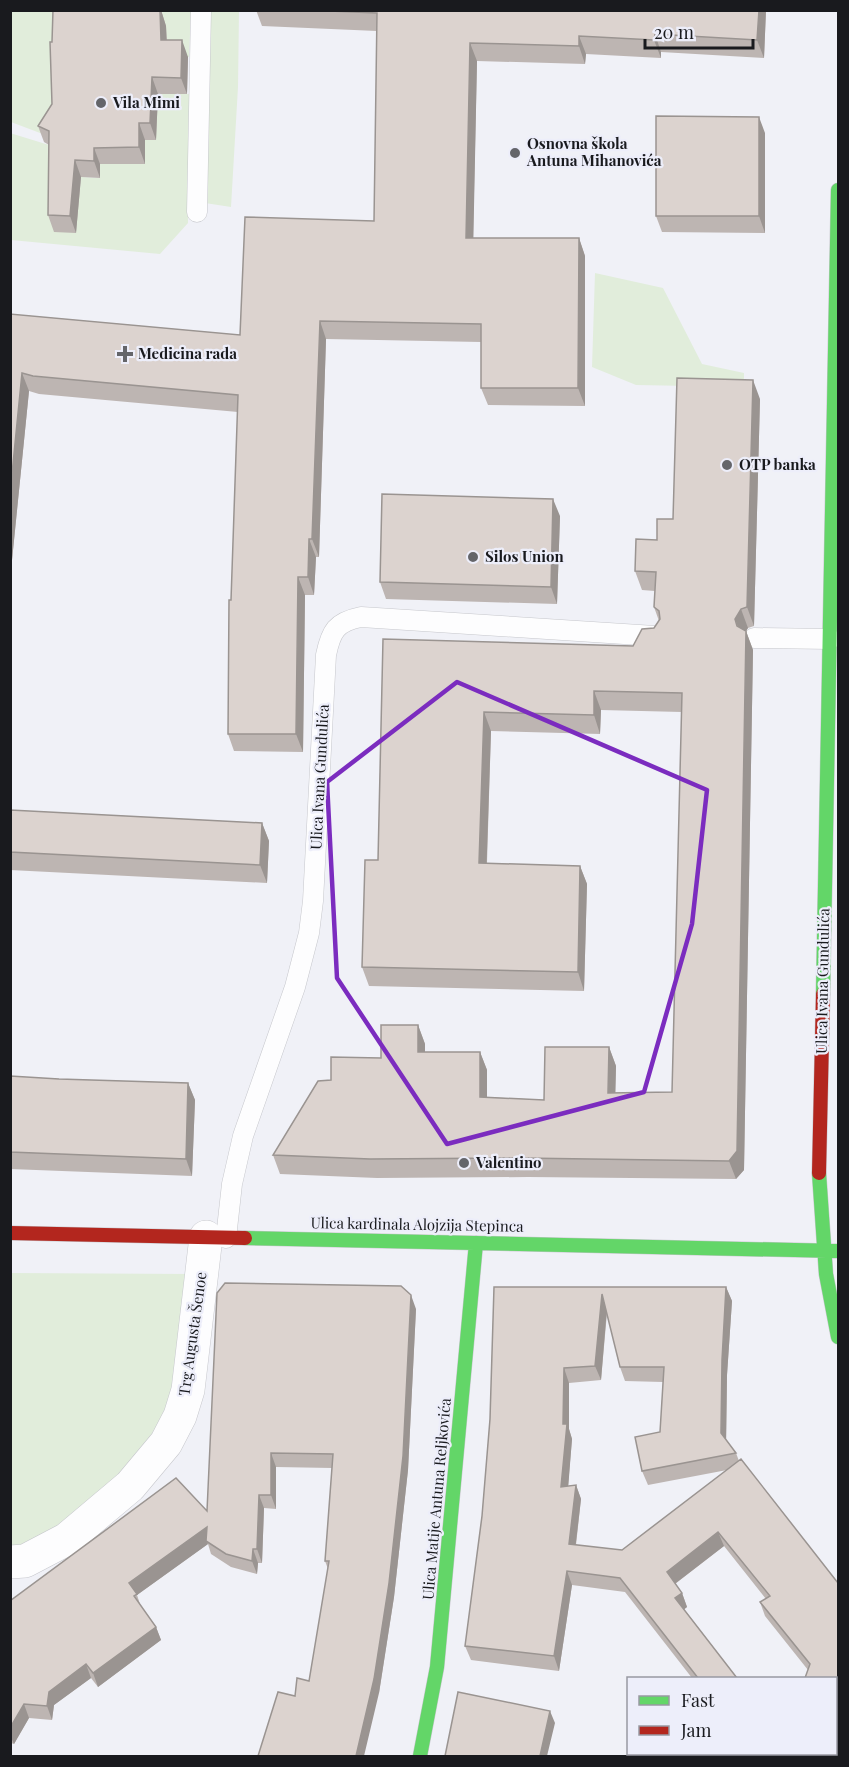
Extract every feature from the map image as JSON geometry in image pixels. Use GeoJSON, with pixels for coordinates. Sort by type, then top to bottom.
{"type":"FeatureCollection","features":[{"type":"Feature","properties":{"kind":"street","name":"Ulica Ivana Gundulića"},"geometry":{"type":"LineString","coordinates":[[838,190],[819,1190],[823,1251],[838,1337]]}},
{"type":"Feature","properties":{"kind":"street","name":"Ulica kardinala Alojzija Stepinca"},"geometry":{"type":"LineString","coordinates":[[10,1233],[823,1251]]}},
{"type":"Feature","properties":{"kind":"street","name":"Trg Augusta Šenoe"},"geometry":{"type":"LineString","coordinates":[[10,1562],[25,1561],[67,1539],[130,1486],[166,1443],[180,1416],[188,1390],[216,1238]]}},
{"type":"Feature","properties":{"kind":"street","name":"Ulica Matije Antuna Reljkovića"},"geometry":{"type":"LineString","coordinates":[[420,1756],[437,1667],[476,1243]]}},
{"type":"Feature","properties":{"kind":"street"},"geometry":{"type":"LineString","coordinates":[[823,1251],[838,1251]]}},
{"type":"Feature","properties":{"kind":"lane"},"geometry":{"type":"LineString","coordinates":[[197,212],[201,10]]}},
{"type":"Feature","properties":{"kind":"lane","name":"Ulica Ivana Gundulića"},"geometry":{"type":"LineString","coordinates":[[216,1238],[243,1136],[295,987],[309,933],[313,901],[326,655],[330,636],[340,624],[361,617],[655,636]]}},
{"type":"Feature","properties":{"kind":"lane"},"geometry":{"type":"LineString","coordinates":[[754,638],[830,639]]}},
{"type":"Feature","properties":{"kind":"highlighted area"},"geometry":{"type":"Polygon","coordinates":[[[457,682],[707,790],[692,924],[644,1092],[447,1144],[337,978],[327,782],[457,682]]]}},
{"type":"Feature","properties":{"kind":"green space"},"geometry":{"type":"Polygon","coordinates":[[[10,11],[102,11],[58,130],[48,136],[11,122],[10,11]]]}},
{"type":"Feature","properties":{"kind":"green space"},"geometry":{"type":"Polygon","coordinates":[[[163,11],[191,11],[189,57],[167,56],[158,18],[163,11]]]}},
{"type":"Feature","properties":{"kind":"green space"},"geometry":{"type":"Polygon","coordinates":[[[210,11],[239,11],[238,87],[231,207],[205,203],[210,11]]]}},
{"type":"Feature","properties":{"kind":"green space"},"geometry":{"type":"Polygon","coordinates":[[[145,85],[164,94],[189,94],[188,223],[160,254],[11,240],[10,133],[49,145],[80,182],[81,177],[100,178],[100,164],[145,164],[145,85]]]}},
{"type":"Feature","properties":{"kind":"green space"},"geometry":{"type":"Polygon","coordinates":[[[595,273],[663,288],[702,364],[744,373],[744,387],[636,385],[592,367],[595,273]]]}},
{"type":"Feature","properties":{"kind":"green space"},"geometry":{"type":"Polygon","coordinates":[[[11,1273],[191,1274],[181,1376],[160,1433],[116,1485],[73,1518],[30,1543],[11,1548],[11,1273]]]}},
{"type":"Feature","properties":{"kind":"building","name":"Vila Mimi"},"geometry":{"type":"Polygon","coordinates":[[[53,10],[160,10],[161,40],[182,40],[181,78],[152,77],[150,123],[139,123],[139,147],[94,148],[94,161],[75,160],[70,216],[48,215],[49,131],[38,126],[52,104],[50,42],[52,42],[53,10]]]}},
{"type":"Feature","properties":{"kind":"building"},"geometry":{"type":"Polygon","coordinates":[[[305,10],[759,10],[757,40],[655,34],[654,40],[579,36],[579,46],[470,43],[466,238],[579,238],[578,388],[481,388],[481,324],[320,321],[312,539],[309,539],[308,577],[298,577],[296,734],[228,734],[229,600],[231,600],[238,395],[33,376],[22,373],[10,494],[10,314],[240,335],[245,217],[374,221],[377,13],[305,10]]]}},
{"type":"Feature","properties":{"kind":"building"},"geometry":{"type":"Polygon","coordinates":[[[656,116],[759,117],[759,216],[656,216],[656,116]]]}},
{"type":"Feature","properties":{"kind":"building"},"geometry":{"type":"Polygon","coordinates":[[[677,378],[753,380],[747,607],[741,609],[735,619],[737,626],[746,631],[737,1151],[729,1161],[521,1158],[370,1159],[273,1155],[318,1081],[331,1080],[331,1057],[381,1058],[381,1025],[418,1025],[418,1052],[480,1052],[480,1097],[544,1100],[545,1047],[609,1047],[608,1093],[672,1092],[682,693],[594,691],[594,715],[484,712],[479,863],[580,866],[578,972],[362,967],[365,860],[378,860],[383,639],[633,646],[642,629],[654,628],[660,619],[659,611],[654,607],[656,572],[635,571],[636,539],[657,540],[657,519],[673,519],[677,378]]]}},
{"type":"Feature","properties":{"kind":"building","name":"Silos Union"},"geometry":{"type":"Polygon","coordinates":[[[382,494],[553,499],[551,587],[380,582],[382,494]]]}},
{"type":"Feature","properties":{"kind":"building"},"geometry":{"type":"Polygon","coordinates":[[[10,810],[262,823],[260,865],[10,852],[10,810]]]}},
{"type":"Feature","properties":{"kind":"building"},"geometry":{"type":"Polygon","coordinates":[[[10,1076],[188,1083],[186,1159],[10,1152],[10,1076]]]}},
{"type":"Feature","properties":{"kind":"building"},"geometry":{"type":"Polygon","coordinates":[[[225,1283],[401,1286],[411,1295],[403,1456],[389,1583],[374,1679],[356,1756],[258,1756],[278,1692],[295,1696],[297,1678],[309,1681],[329,1561],[325,1561],[333,1454],[271,1453],[271,1495],[259,1495],[257,1549],[253,1549],[252,1561],[226,1554],[206,1541],[207,1527],[129,1583],[137,1594],[134,1596],[156,1627],[93,1673],[86,1664],[49,1692],[47,1706],[24,1704],[10,1728],[10,1601],[176,1478],[207,1511],[217,1293],[225,1283]]]}},
{"type":"Feature","properties":{"kind":"building"},"geometry":{"type":"Polygon","coordinates":[[[494,1287],[726,1287],[721,1433],[736,1453],[642,1471],[635,1437],[660,1432],[664,1367],[620,1367],[602,1294],[595,1366],[564,1368],[563,1424],[567,1424],[561,1487],[576,1485],[569,1544],[622,1550],[741,1459],[838,1583],[838,1756],[824,1755],[837,1755],[837,1677],[805,1677],[810,1664],[760,1602],[770,1596],[718,1532],[667,1572],[682,1593],[675,1598],[736,1677],[697,1677],[620,1578],[567,1571],[554,1656],[465,1646],[482,1516],[490,1419],[494,1287]]]}},
{"type":"Feature","properties":{"kind":"building"},"geometry":{"type":"Polygon","coordinates":[[[458,1692],[550,1711],[540,1756],[445,1756],[458,1692]]]}},
{"type":"Feature","properties":{"kind":"building"},"geometry":{"type":"Polygon","coordinates":[[[794,1755],[796,1756],[735,1756],[794,1755]]]}},
{"type":"Feature","properties":{"kind":"traffic: fast"},"geometry":{"type":"LineString","coordinates":[[823,994],[838,190]]}},
{"type":"Feature","properties":{"kind":"traffic: fast"},"geometry":{"type":"LineString","coordinates":[[819,1173],[826,1274],[838,1337]]}},
{"type":"Feature","properties":{"kind":"traffic: fast"},"geometry":{"type":"LineString","coordinates":[[245,1238],[838,1251]]}},
{"type":"Feature","properties":{"kind":"traffic: fast"},"geometry":{"type":"LineString","coordinates":[[420,1756],[437,1667],[476,1243]]}},
{"type":"Feature","properties":{"kind":"traffic: jam"},"geometry":{"type":"LineString","coordinates":[[819,1173],[823,994]]}},
{"type":"Feature","properties":{"kind":"traffic: jam"},"geometry":{"type":"LineString","coordinates":[[10,1233],[245,1238]]}},
{"type":"Feature","properties":{"kind":"place","name":"Vila Mimi"},"geometry":{"type":"Point","coordinates":[101,103]}},
{"type":"Feature","properties":{"kind":"place","name":"Osnovna škola Antuna Mihanovića"},"geometry":{"type":"Point","coordinates":[515,153]}},
{"type":"Feature","properties":{"kind":"place","name":"Medicina rada"},"geometry":{"type":"Point","coordinates":[125,354]}},
{"type":"Feature","properties":{"kind":"place","name":"OTP banka"},"geometry":{"type":"Point","coordinates":[727,465]}},
{"type":"Feature","properties":{"kind":"place","name":"Silos Union"},"geometry":{"type":"Point","coordinates":[473,557]}},
{"type":"Feature","properties":{"kind":"place","name":"Valentino"},"geometry":{"type":"Point","coordinates":[464,1163]}}]}
